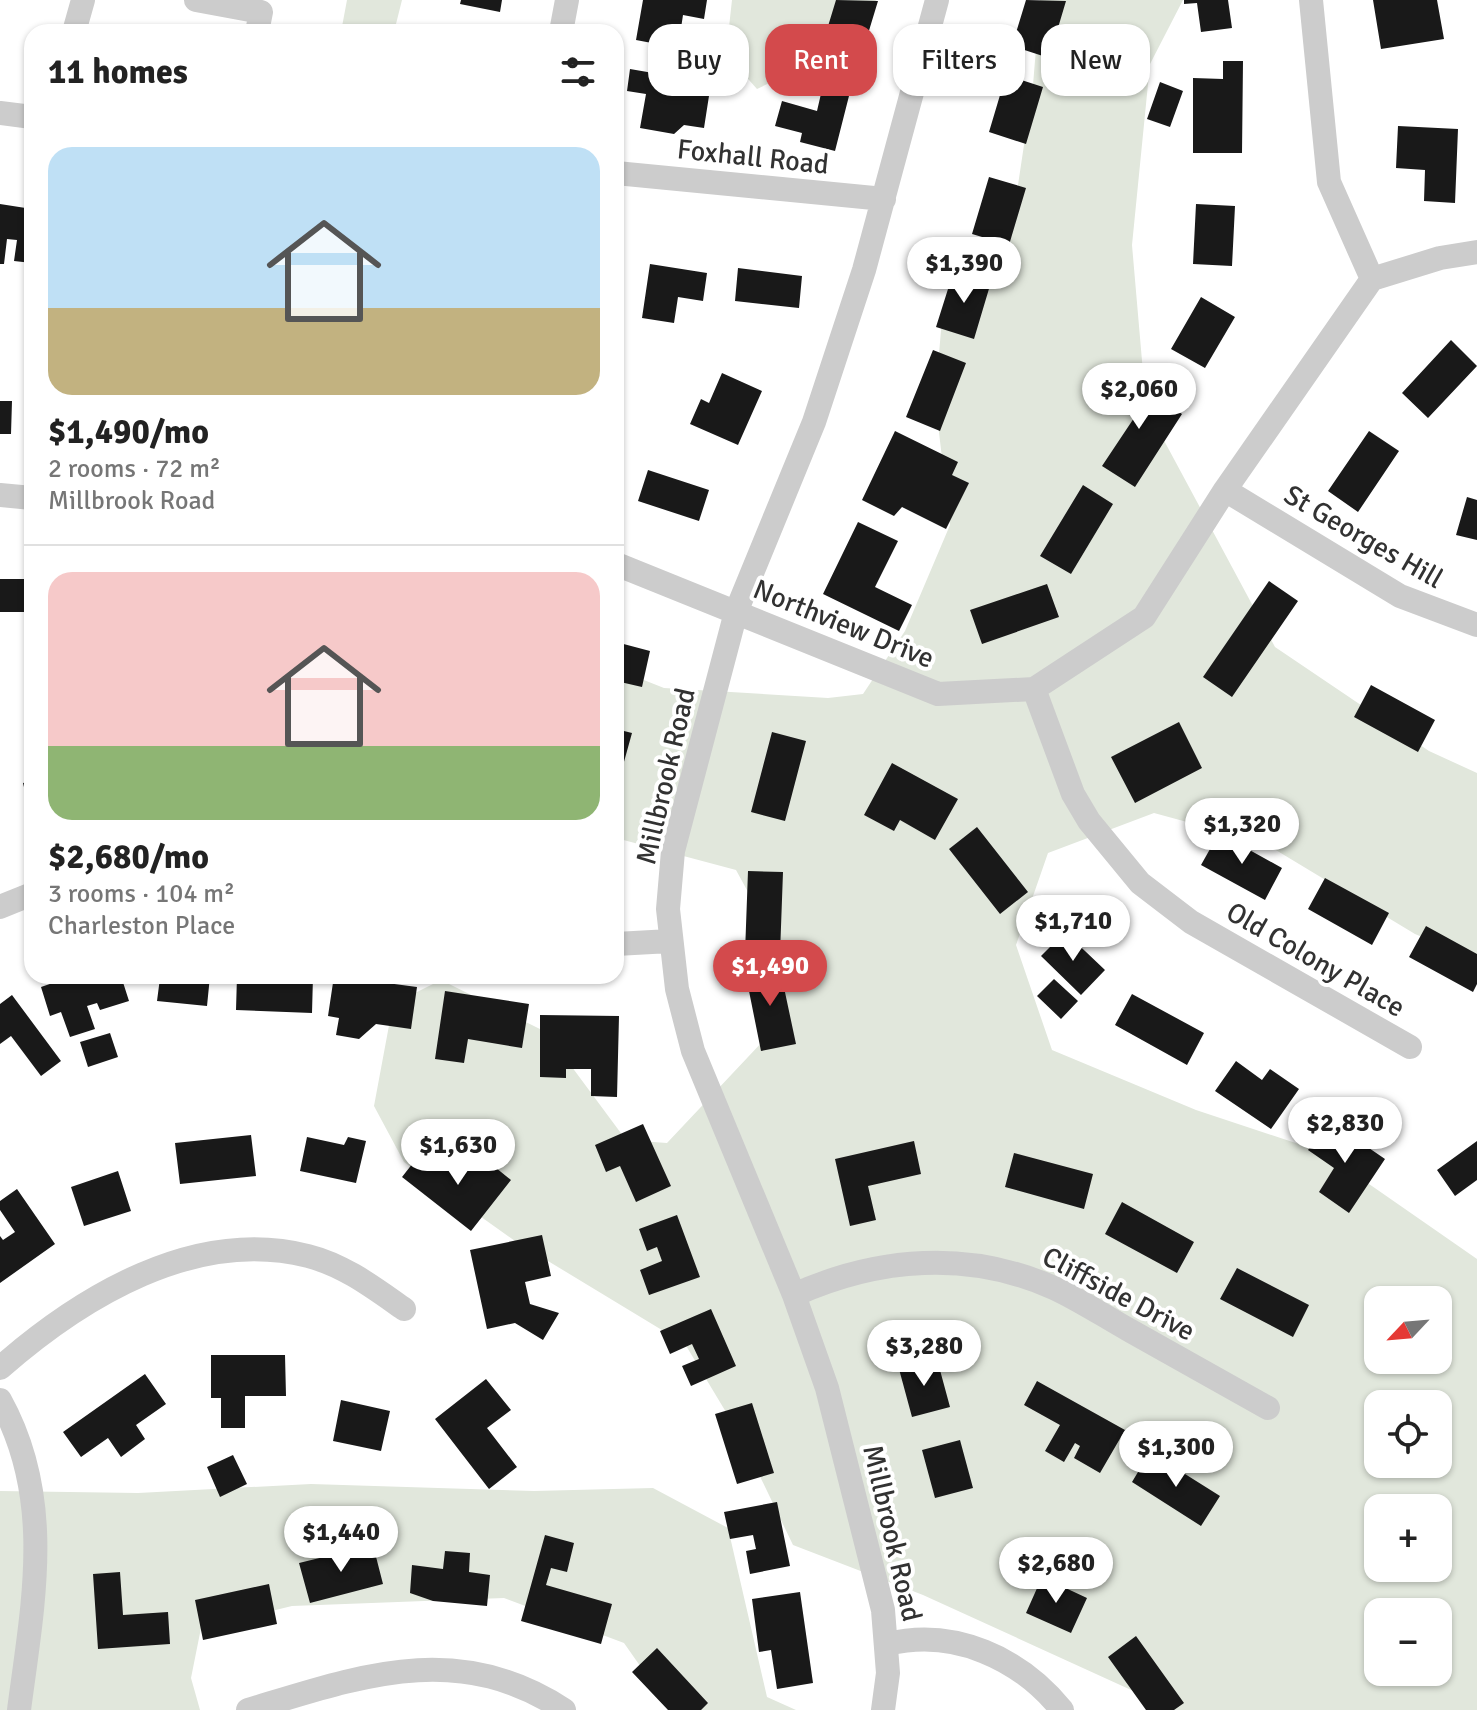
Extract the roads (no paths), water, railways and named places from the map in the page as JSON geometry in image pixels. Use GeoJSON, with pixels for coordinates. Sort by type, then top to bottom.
{"type":"FeatureCollection","features":[{"type":"Feature","properties":{"kind":"street"},"geometry":{"type":"LineString","coordinates":[[76,24],[83,0]]}},
{"type":"Feature","properties":{"kind":"street"},"geometry":{"type":"LineString","coordinates":[[196,0],[261,12],[259,24]]}},
{"type":"Feature","properties":{"kind":"street"},"geometry":{"type":"LineString","coordinates":[[562,24],[567,0]]}},
{"type":"Feature","properties":{"kind":"street","name":"Millbrook Road"},"geometry":{"type":"LineString","coordinates":[[883,1710],[888,1644],[883,1610],[827,1388],[794,1295],[693,1051],[677,989],[668,909],[673,851],[736,612],[814,422],[884,199],[937,0]]}},
{"type":"Feature","properties":{"kind":"street"},"geometry":{"type":"LineString","coordinates":[[1311,0],[1329,182],[1372,279]]}},
{"type":"Feature","properties":{"kind":"street"},"geometry":{"type":"LineString","coordinates":[[0,113],[24,116]]}},
{"type":"Feature","properties":{"kind":"street","name":"Foxhall Road"},"geometry":{"type":"LineString","coordinates":[[624,174],[884,199]]}},
{"type":"Feature","properties":{"kind":"street"},"geometry":{"type":"LineString","coordinates":[[1034,689],[1144,617],[1225,490],[1372,279],[1440,258],[1477,252]]}},
{"type":"Feature","properties":{"kind":"street","name":"St Georges Hill"},"geometry":{"type":"LineString","coordinates":[[1225,490],[1400,596],[1477,625]]}},
{"type":"Feature","properties":{"kind":"street"},"geometry":{"type":"LineString","coordinates":[[0,495],[24,497]]}},
{"type":"Feature","properties":{"kind":"street","name":"Northview Drive"},"geometry":{"type":"LineString","coordinates":[[624,567],[938,694],[1034,689]]}},
{"type":"Feature","properties":{"kind":"street","name":"Old Colony Place"},"geometry":{"type":"LineString","coordinates":[[1034,689],[1073,794],[1096,831],[1140,883],[1191,922],[1410,1047]]}},
{"type":"Feature","properties":{"kind":"street"},"geometry":{"type":"LineString","coordinates":[[0,907],[24,897]]}},
{"type":"Feature","properties":{"kind":"street"},"geometry":{"type":"LineString","coordinates":[[624,944],[670,941]]}},
{"type":"Feature","properties":{"kind":"street"},"geometry":{"type":"LineString","coordinates":[[0,1368],[76,1308],[163,1267],[209,1255],[273,1251],[309,1257],[360,1278],[404,1309]]}},
{"type":"Feature","properties":{"kind":"street","name":"Cliffside Drive"},"geometry":{"type":"LineString","coordinates":[[794,1295],[832,1279],[885,1266],[916,1262],[996,1268],[1057,1290],[1268,1408]]}},
{"type":"Feature","properties":{"kind":"street"},"geometry":{"type":"LineString","coordinates":[[0,1400],[21,1445],[33,1492],[38,1540],[37,1572],[19,1710]]}},
{"type":"Feature","properties":{"kind":"street"},"geometry":{"type":"LineString","coordinates":[[888,1644],[933,1638],[965,1644],[995,1655],[1023,1671],[1062,1710]]}},
{"type":"Feature","properties":{"kind":"street"},"geometry":{"type":"LineString","coordinates":[[248,1710],[347,1679],[411,1670],[459,1672],[491,1678],[521,1687],[564,1710]]}}]}
